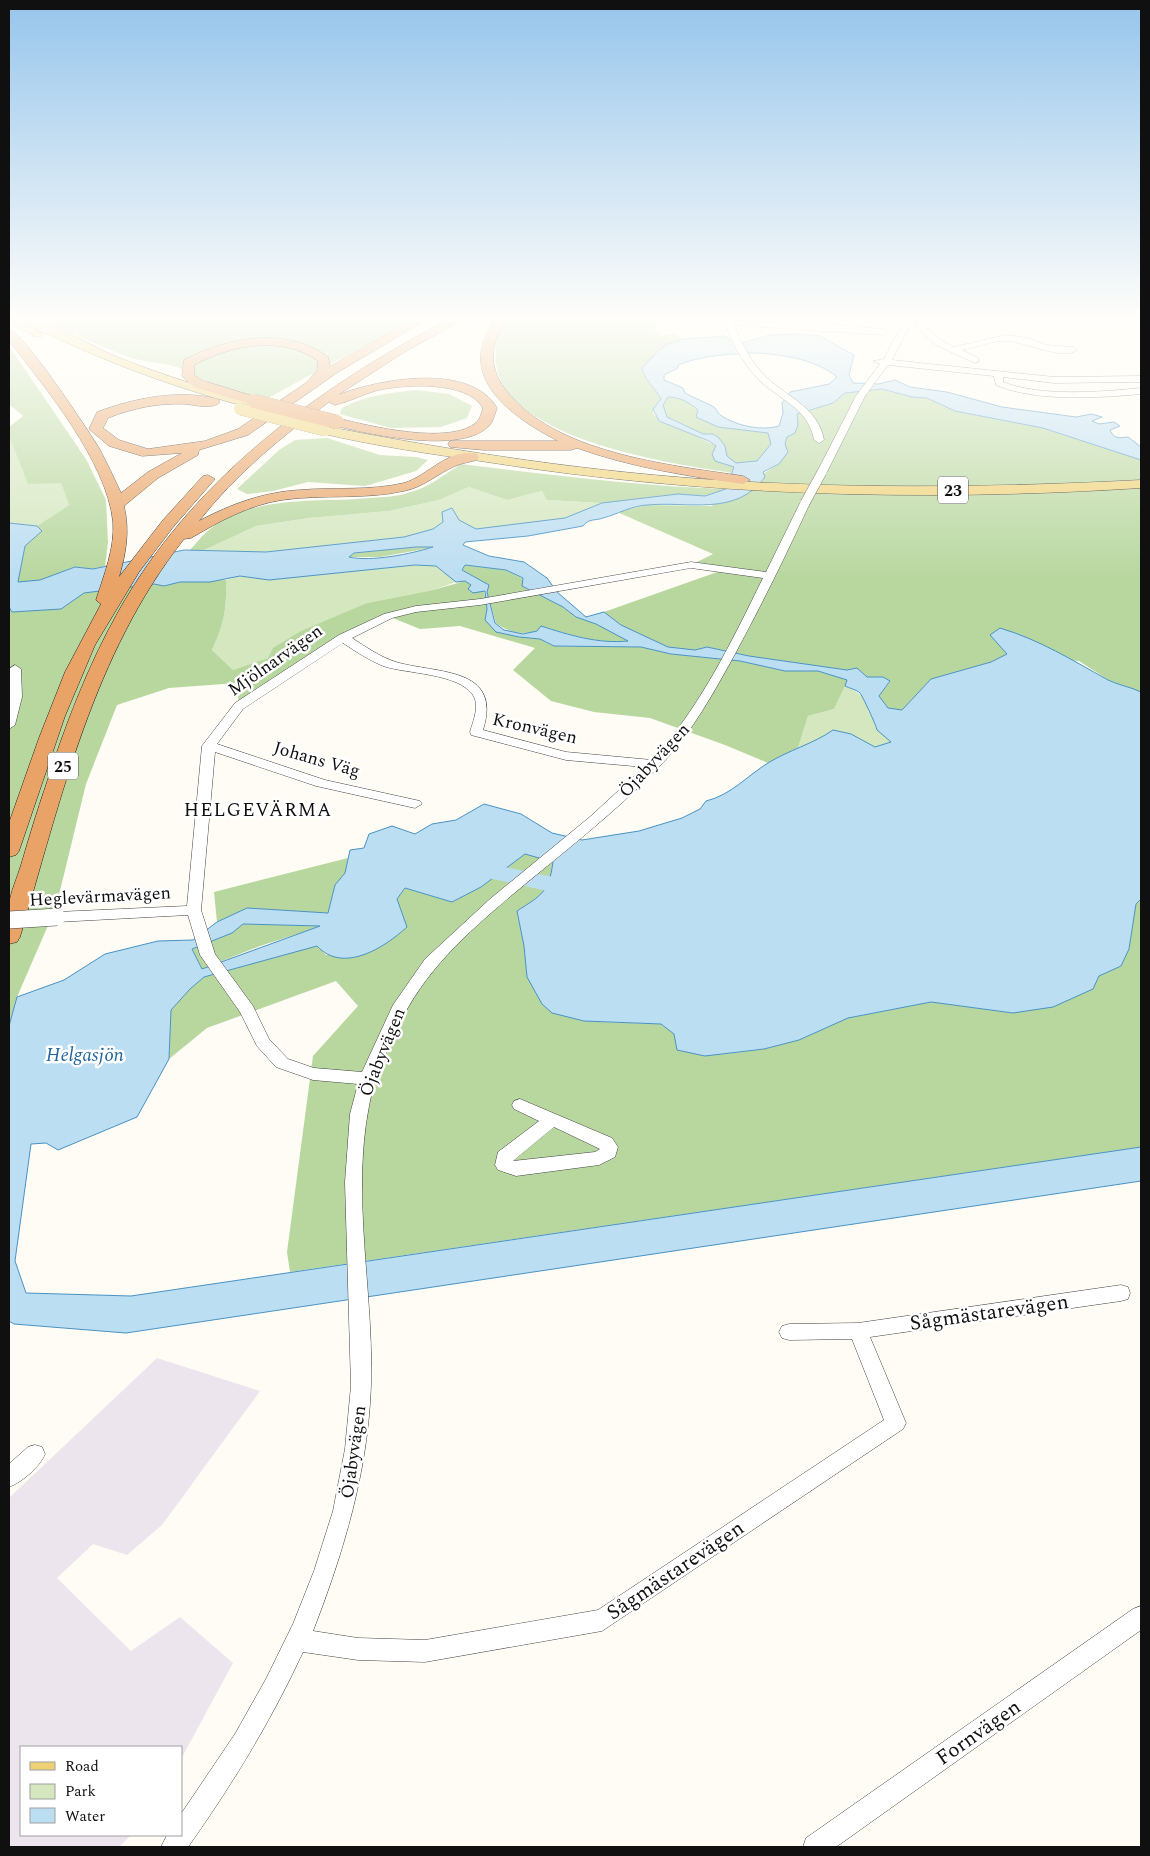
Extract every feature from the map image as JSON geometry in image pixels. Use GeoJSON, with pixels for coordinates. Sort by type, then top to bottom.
{"type":"FeatureCollection","features":[{"type":"Feature","properties":{"kind":"highway"},"geometry":{"type":"LineString","coordinates":[[62,406],[105,471],[118,504],[120,536],[109,599]]}},
{"type":"Feature","properties":{"kind":"highway"},"geometry":{"type":"LineString","coordinates":[[125,406],[102,415],[96,429],[114,443],[147,453],[207,445]]}},
{"type":"Feature","properties":{"kind":"highway"},"geometry":{"type":"LineString","coordinates":[[258,406],[332,425],[464,446],[536,443],[569,446],[720,479],[743,480]]}},
{"type":"Feature","properties":{"kind":"highway"},"geometry":{"type":"LineString","coordinates":[[118,504],[132,489],[153,473],[207,445],[244,432],[281,406]]}},
{"type":"Feature","properties":{"kind":"highway"},"geometry":{"type":"LineString","coordinates":[[230,458],[296,406]]}},
{"type":"Feature","properties":{"kind":"highway"},"geometry":{"type":"LineString","coordinates":[[286,427],[316,406]]}},
{"type":"Feature","properties":{"kind":"highway","name":"25"},"geometry":{"type":"LineString","coordinates":[[9,937],[76,726],[97,672],[133,600],[168,548],[232,474],[286,427],[328,406]]}},
{"type":"Feature","properties":{"kind":"highway","name":"25"},"geometry":{"type":"LineString","coordinates":[[395,435],[436,437],[468,432],[488,419],[490,414],[488,406]]}},
{"type":"Feature","properties":{"kind":"highway"},"geometry":{"type":"LineString","coordinates":[[513,406],[540,425],[570,440],[603,453]]}},
{"type":"Feature","properties":{"kind":"highway"},"geometry":{"type":"LineString","coordinates":[[168,548],[214,517],[246,503],[281,495],[368,492],[404,487],[428,478],[452,462],[472,457]]}},
{"type":"Feature","properties":{"kind":"highway"},"geometry":{"type":"LineString","coordinates":[[109,599],[180,508],[215,472]]}},
{"type":"Feature","properties":{"kind":"highway","name":"25"},"geometry":{"type":"LineString","coordinates":[[9,851],[74,671],[109,599]]}},
{"type":"Feature","properties":{"kind":"main road"},"geometry":{"type":"LineString","coordinates":[[259,406],[332,425]]}},
{"type":"Feature","properties":{"kind":"main road","name":"23"},"geometry":{"type":"LineString","coordinates":[[332,425],[472,457],[605,474],[720,479]]}},
{"type":"Feature","properties":{"kind":"main road","name":"23"},"geometry":{"type":"LineString","coordinates":[[395,435],[554,461],[767,484],[920,491],[1141,484]]}},
{"type":"Feature","properties":{"kind":"main road","name":"23"},"geometry":{"type":"LineString","coordinates":[[743,480],[767,484],[1019,486],[1141,480]]}},
{"type":"Feature","properties":{"kind":"street"},"geometry":{"type":"LineString","coordinates":[[799,406],[810,413],[819,440]]}},
{"type":"Feature","properties":{"kind":"street","name":"Öjabyvägen"},"geometry":{"type":"LineString","coordinates":[[182,1834],[227,1772],[254,1729],[298,1640],[334,1545],[345,1506],[353,1466],[361,1402],[356,1147],[359,1111],[367,1079],[399,1009],[415,982],[469,924],[629,790],[656,764],[697,714],[771,576],[805,503],[856,406]]}},
{"type":"Feature","properties":{"kind":"street","name":"Mjölnarvägen"},"geometry":{"type":"LineString","coordinates":[[209,746],[239,706],[343,638],[398,613],[480,602],[565,585],[691,565],[771,576]]}},
{"type":"Feature","properties":{"kind":"street","name":"Kronvägen"},"geometry":{"type":"LineString","coordinates":[[343,638],[367,654],[392,665],[463,681],[478,692],[483,708],[476,732],[566,756],[656,764]]}},
{"type":"Feature","properties":{"kind":"street"},"geometry":{"type":"LineString","coordinates":[[9,725],[15,711],[14,700],[18,685],[15,669]]}},
{"type":"Feature","properties":{"kind":"street"},"geometry":{"type":"LineString","coordinates":[[209,746],[194,910],[209,954],[263,1042],[282,1063],[313,1074],[367,1079]]}},
{"type":"Feature","properties":{"kind":"street","name":"Johans Väg"},"geometry":{"type":"LineString","coordinates":[[209,746],[321,783],[415,804]]}},
{"type":"Feature","properties":{"kind":"street","name":"Heglevärmavägen"},"geometry":{"type":"LineString","coordinates":[[9,920],[194,910]]}},
{"type":"Feature","properties":{"kind":"street"},"geometry":{"type":"LineString","coordinates":[[520,1105],[606,1143],[609,1147],[608,1152],[599,1158],[516,1169],[504,1165],[504,1157],[552,1120]]}},
{"type":"Feature","properties":{"kind":"street","name":"Sågmästarevägen"},"geometry":{"type":"LineString","coordinates":[[789,1332],[858,1331],[1121,1293]]}},
{"type":"Feature","properties":{"kind":"street","name":"Sågmästarevägen"},"geometry":{"type":"LineString","coordinates":[[298,1640],[358,1649],[425,1651],[602,1620],[896,1423],[858,1331]]}},
{"type":"Feature","properties":{"kind":"street"},"geometry":{"type":"LineString","coordinates":[[9,1477],[35,1454]]}},
{"type":"Feature","properties":{"kind":"street","name":"Fornvägen"},"geometry":{"type":"LineString","coordinates":[[815,1847],[1141,1617]]}},
{"type":"Feature","properties":{"kind":"street","name":"Öjabyvägen"},"geometry":{"type":"LineString","coordinates":[[173,1847],[181,1836]]}},
{"type":"Feature","properties":{"kind":"shaded area"},"geometry":{"type":"Polygon","coordinates":[[[157,1358],[260,1391],[162,1525],[127,1555],[93,1544],[57,1578],[131,1651],[180,1617],[233,1663],[182,1757],[182,1746],[20,1746],[20,1836],[130,1836],[119,1847],[9,1847],[9,1498],[157,1358]]]}},
{"type":"Feature","properties":{"kind":"green space"},"geometry":{"type":"Polygon","coordinates":[[[11,406],[50,406],[86,459],[106,500],[108,543],[105,566],[93,569],[75,567],[40,580],[18,583],[25,546],[41,531],[37,526],[69,505],[61,483],[28,484],[9,436],[9,427],[23,416],[11,406]]]}},
{"type":"Feature","properties":{"kind":"green space"},"geometry":{"type":"Polygon","coordinates":[[[347,406],[472,406],[467,418],[441,427],[391,428],[340,414],[342,408],[347,406]]]}},
{"type":"Feature","properties":{"kind":"green space"},"geometry":{"type":"Polygon","coordinates":[[[522,406],[656,406],[653,409],[654,415],[716,446],[712,454],[734,466],[733,473],[671,463],[594,443],[557,428],[522,406]]]}},
{"type":"Feature","properties":{"kind":"green space"},"geometry":{"type":"Polygon","coordinates":[[[663,406],[692,406],[698,410],[696,416],[718,427],[768,433],[771,444],[757,461],[736,463],[727,456],[713,434],[703,434],[667,418],[663,406]]]}},
{"type":"Feature","properties":{"kind":"green space"},"geometry":{"type":"Polygon","coordinates":[[[824,406],[943,406],[955,411],[1043,428],[1141,460],[1141,692],[1110,681],[1079,661],[1007,654],[991,662],[931,679],[902,710],[888,708],[879,696],[890,682],[883,677],[867,677],[857,668],[847,670],[749,656],[707,647],[695,650],[668,647],[621,625],[604,612],[723,570],[691,565],[713,554],[617,512],[647,505],[711,506],[779,464],[787,437],[798,425],[797,414],[824,406]]]}},
{"type":"Feature","properties":{"kind":"green space"},"geometry":{"type":"Polygon","coordinates":[[[9,436],[28,483],[61,483],[69,505],[37,526],[9,523],[9,436]]]}},
{"type":"Feature","properties":{"kind":"green space"},"geometry":{"type":"Polygon","coordinates":[[[327,438],[380,455],[416,457],[428,460],[416,471],[365,486],[308,482],[273,491],[247,494],[237,489],[279,450],[295,440],[327,438]]]}},
{"type":"Feature","properties":{"kind":"green space"},"geometry":{"type":"Polygon","coordinates":[[[461,464],[626,483],[726,489],[705,496],[678,494],[602,503],[547,500],[542,491],[507,500],[469,487],[439,500],[389,511],[309,518],[256,526],[200,552],[189,551],[210,529],[227,518],[246,510],[287,502],[389,497],[416,491],[461,464]]]}},
{"type":"Feature","properties":{"kind":"green space"},"geometry":{"type":"Polygon","coordinates":[[[469,487],[507,500],[542,491],[547,500],[602,503],[565,518],[506,526],[476,529],[459,520],[443,522],[433,529],[404,537],[266,552],[200,552],[256,526],[309,518],[389,511],[439,500],[469,487]]]}},
{"type":"Feature","properties":{"kind":"green space"},"geometry":{"type":"Polygon","coordinates":[[[436,547],[380,557],[348,557],[354,553],[436,547]]]}},
{"type":"Feature","properties":{"kind":"green space"},"geometry":{"type":"Polygon","coordinates":[[[415,565],[436,566],[456,582],[433,590],[367,603],[336,618],[268,658],[233,670],[212,650],[224,616],[226,580],[240,576],[269,580],[415,565]]]}},
{"type":"Feature","properties":{"kind":"green space"},"geometry":{"type":"Polygon","coordinates":[[[465,565],[506,570],[523,579],[522,586],[563,607],[576,617],[596,624],[629,641],[595,640],[541,626],[538,631],[527,633],[506,629],[496,623],[487,592],[489,585],[462,570],[465,565]]]}},
{"type":"Feature","properties":{"kind":"green space"},"geometry":{"type":"Polygon","coordinates":[[[226,580],[224,616],[212,650],[233,670],[268,658],[273,648],[301,631],[367,603],[433,590],[465,581],[484,591],[487,609],[485,620],[519,637],[540,639],[554,646],[641,647],[671,654],[740,661],[785,671],[818,671],[848,680],[834,709],[808,716],[798,748],[768,763],[650,718],[594,712],[551,701],[513,670],[535,648],[460,626],[420,629],[388,616],[343,638],[239,706],[237,683],[169,688],[117,705],[86,784],[56,907],[17,997],[9,1026],[9,607],[12,612],[61,609],[84,593],[154,584],[164,586],[180,582],[226,580]]]}},
{"type":"Feature","properties":{"kind":"green space"},"geometry":{"type":"Polygon","coordinates":[[[845,686],[864,698],[868,711],[891,742],[875,747],[851,734],[833,730],[817,742],[798,748],[808,716],[834,709],[845,686]]]}},
{"type":"Feature","properties":{"kind":"green space"},"geometry":{"type":"Polygon","coordinates":[[[525,853],[553,862],[549,880],[543,892],[517,912],[524,946],[527,977],[600,1022],[661,1024],[674,1034],[725,1054],[764,1049],[799,1040],[848,1018],[931,1002],[1013,1013],[1121,966],[1129,949],[1136,904],[1141,899],[1141,1147],[290,1272],[287,1252],[313,1056],[358,1006],[336,981],[207,1028],[169,1059],[171,1010],[204,977],[317,945],[326,955],[407,928],[397,899],[405,888],[452,902],[481,887],[525,853]]]}},
{"type":"Feature","properties":{"kind":"green space"},"geometry":{"type":"Polygon","coordinates":[[[348,858],[345,874],[335,885],[328,913],[247,908],[217,922],[214,892],[348,858]]]}},
{"type":"Feature","properties":{"kind":"green space"},"geometry":{"type":"Polygon","coordinates":[[[243,924],[322,926],[260,946],[202,969],[192,949],[232,933],[243,924]]]}},
{"type":"Feature","properties":{"kind":"water","name":"Helgasjön"},"geometry":{"type":"Polygon","coordinates":[[[656,406],[663,406],[667,417],[703,434],[713,434],[725,446],[727,456],[736,463],[757,461],[771,444],[768,433],[718,427],[696,417],[698,410],[692,406],[711,406],[728,420],[750,427],[765,428],[779,426],[783,413],[782,406],[824,406],[797,414],[798,425],[795,433],[787,437],[785,444],[788,452],[779,464],[763,472],[765,477],[753,490],[740,498],[711,504],[641,506],[590,521],[583,526],[528,536],[465,542],[463,545],[489,556],[524,562],[547,578],[557,592],[586,617],[604,612],[621,625],[668,647],[695,650],[707,647],[749,656],[847,670],[857,668],[867,677],[883,677],[890,681],[879,696],[888,708],[902,710],[931,679],[991,662],[1007,654],[990,635],[1000,628],[1042,644],[1108,680],[1141,692],[1141,899],[1136,904],[1129,949],[1121,966],[1099,976],[1093,989],[1053,1007],[1013,1013],[931,1002],[848,1018],[799,1040],[764,1049],[705,1056],[677,1050],[674,1034],[661,1024],[584,1021],[552,1013],[542,1004],[527,977],[524,946],[517,911],[543,892],[549,880],[553,862],[525,854],[481,887],[452,902],[405,888],[397,899],[407,927],[375,950],[351,958],[339,958],[327,954],[317,946],[204,977],[171,1010],[169,1059],[137,1117],[58,1150],[46,1143],[31,1144],[15,1261],[26,1293],[131,1296],[1141,1147],[1141,1181],[126,1333],[14,1324],[9,1321],[9,1026],[17,997],[64,980],[105,954],[158,941],[193,940],[217,922],[247,908],[328,913],[335,885],[345,873],[350,850],[364,848],[369,834],[392,826],[415,834],[432,824],[456,820],[484,804],[521,814],[552,833],[582,840],[639,831],[682,818],[700,809],[706,801],[731,790],[768,763],[833,730],[851,734],[875,747],[891,742],[877,730],[860,693],[845,686],[847,680],[818,671],[785,671],[740,661],[671,654],[641,647],[554,646],[540,639],[496,632],[485,620],[487,609],[485,591],[473,593],[468,589],[471,585],[465,581],[456,582],[436,566],[415,565],[269,580],[240,576],[210,582],[180,582],[164,586],[154,584],[84,593],[61,609],[12,612],[9,607],[9,523],[37,526],[42,531],[25,546],[18,582],[40,580],[75,567],[93,569],[184,550],[266,552],[404,537],[433,529],[443,522],[442,512],[452,508],[459,520],[476,529],[565,518],[602,503],[678,494],[705,496],[726,489],[734,467],[715,461],[712,454],[716,446],[709,441],[659,421],[653,409],[656,406]],[[433,547],[354,553],[349,557],[379,558],[403,555],[433,547]],[[465,565],[462,570],[489,585],[487,592],[495,623],[504,630],[523,634],[537,631],[541,626],[595,640],[628,641],[596,624],[576,617],[563,607],[522,586],[523,578],[506,570],[465,565]],[[243,924],[232,933],[192,949],[202,969],[320,926],[243,924]]]}},
{"type":"Feature","properties":{"kind":"water"},"geometry":{"type":"Polygon","coordinates":[[[943,406],[997,406],[1076,417],[1092,414],[1102,417],[1092,421],[1099,424],[1114,422],[1120,426],[1110,430],[1113,435],[1122,438],[1128,437],[1141,447],[1141,460],[1043,428],[955,411],[943,406]]]}},
{"type":"Feature","properties":{"kind":"waterway"},"geometry":{"type":"LineString","coordinates":[[465,866],[583,891]]}},
{"type":"Feature","properties":{"kind":"district","name":"HELGEVÄRMA"},"geometry":{"type":"Point","coordinates":[258,809]}}]}
